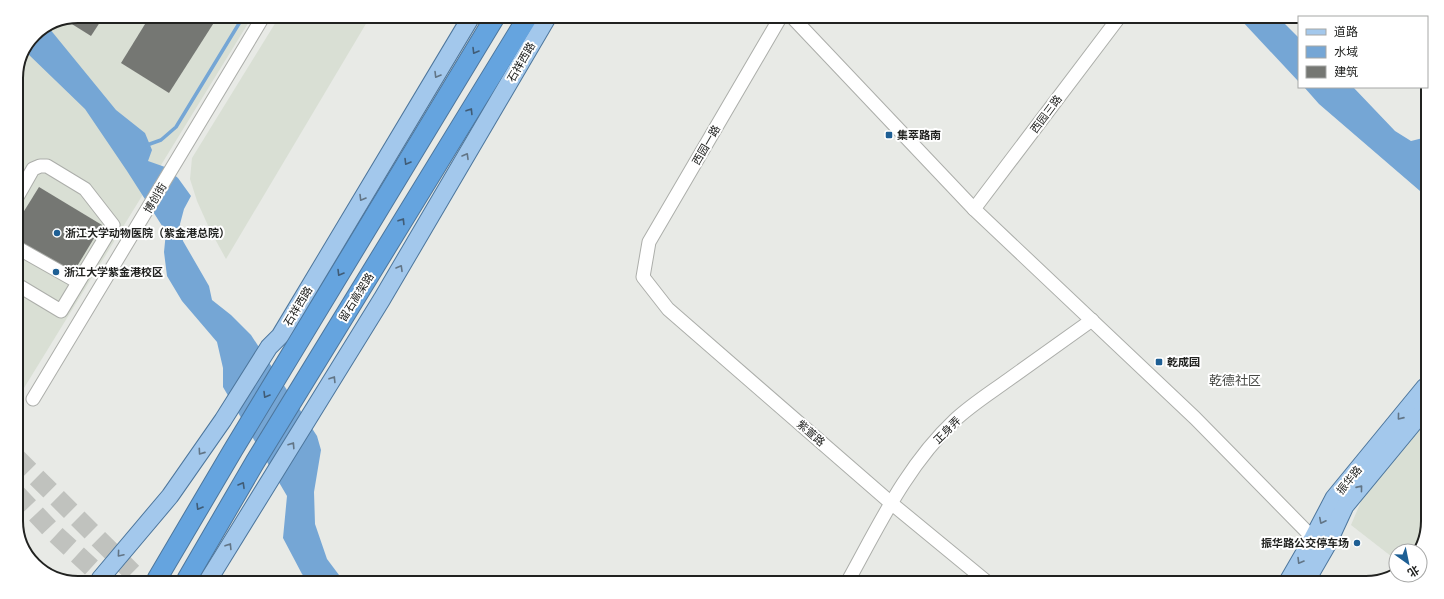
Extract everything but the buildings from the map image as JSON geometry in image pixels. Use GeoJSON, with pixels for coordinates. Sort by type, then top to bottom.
{"type":"FeatureCollection","features":[{"type":"Feature","properties":{"kind":"highway"},"geometry":{"type":"LineString","coordinates":[[158,576],[492,23]]}},
{"type":"Feature","properties":{"kind":"highway","name":"留石高架路"},"geometry":{"type":"LineString","coordinates":[[189,576],[301,386],[524,23]]}},
{"type":"Feature","properties":{"kind":"main road","name":"石祥西路"},"geometry":{"type":"LineString","coordinates":[[102,576],[170,496],[223,420],[270,347],[280,336],[467,23]]}},
{"type":"Feature","properties":{"kind":"main road","name":"石祥西路"},"geometry":{"type":"LineString","coordinates":[[214,576],[271,477],[382,299],[543,23]]}},
{"type":"Feature","properties":{"kind":"main road","name":"振华路"},"geometry":{"type":"LineString","coordinates":[[1308,576],[1334,498],[1421,392]]}},
{"type":"Feature","properties":{"kind":"main road","name":"振华路"},"geometry":{"type":"LineString","coordinates":[[1293,576],[1320,542],[1345,506],[1421,414]]}},
{"type":"Feature","properties":{"kind":"street","name":"博创街"},"geometry":{"type":"LineString","coordinates":[[32,399],[259,23]]}},
{"type":"Feature","properties":{"kind":"street","name":"西园一路"},"geometry":{"type":"LineString","coordinates":[[643,277],[649,242],[777,23]]}},
{"type":"Feature","properties":{"kind":"street"},"geometry":{"type":"LineString","coordinates":[[799,23],[974,209],[1195,418],[1320,542]]}},
{"type":"Feature","properties":{"kind":"street","name":"西园三路"},"geometry":{"type":"LineString","coordinates":[[974,209],[1115,23]]}},
{"type":"Feature","properties":{"kind":"street"},"geometry":{"type":"LineString","coordinates":[[23,187],[33,169],[40,166],[47,166],[85,189],[113,224],[61,311],[23,288]]}},
{"type":"Feature","properties":{"kind":"street"},"geometry":{"type":"LineString","coordinates":[[23,251],[78,282]]}},
{"type":"Feature","properties":{"kind":"street","name":"紫萱路"},"geometry":{"type":"LineString","coordinates":[[643,277],[668,309],[891,503],[980,576]]}},
{"type":"Feature","properties":{"kind":"street"},"geometry":{"type":"LineString","coordinates":[[69,297],[88,308]]}},
{"type":"Feature","properties":{"kind":"street","name":"正身弄"},"geometry":{"type":"LineString","coordinates":[[851,576],[905,479],[933,444],[955,420],[989,393],[1092,320]]}},
{"type":"Feature","properties":{"kind":"shaded area","name":"浙江大学紫金港校区"},"geometry":{"type":"Polygon","coordinates":[[[248,23],[23,390],[23,75],[27,57],[32,48],[39,39],[48,32],[57,27],[68,24],[248,23]]]}},
{"type":"Feature","properties":{"kind":"shaded area"},"geometry":{"type":"Polygon","coordinates":[[[275,23],[366,23],[226,259],[210,230],[197,201],[190,179],[192,158],[275,23]]]}},
{"type":"Feature","properties":{"kind":"shaded area"},"geometry":{"type":"Polygon","coordinates":[[[1421,424],[1421,521],[1416,543],[1388,543],[1388,554],[1351,525],[1365,492],[1421,424]]]}},
{"type":"Feature","properties":{"kind":"water"},"geometry":{"type":"Polygon","coordinates":[[[1244,23],[1284,23],[1298,37],[1298,81],[1244,23]]]}},
{"type":"Feature","properties":{"kind":"water"},"geometry":{"type":"Polygon","coordinates":[[[51,30],[116,110],[145,133],[152,150],[148,161],[165,167],[178,178],[191,196],[184,209],[180,224],[183,241],[209,286],[212,300],[231,315],[251,335],[317,436],[321,450],[314,492],[315,524],[327,559],[340,576],[304,576],[302,574],[283,538],[287,496],[223,387],[223,368],[217,342],[182,301],[167,276],[164,252],[166,232],[85,109],[28,54],[39,39],[51,30]]]}},
{"type":"Feature","properties":{"kind":"water"},"geometry":{"type":"Polygon","coordinates":[[[1305,88],[1354,88],[1395,131],[1411,141],[1421,138],[1421,192],[1319,104],[1305,88]]]}},
{"type":"Feature","properties":{"kind":"waterway"},"geometry":{"type":"LineString","coordinates":[[147,145],[161,140],[176,127],[239,23]]}},
{"type":"Feature","properties":{"kind":"tunnel"},"geometry":{"type":"LineString","coordinates":[[23,464],[136,576]]}},
{"type":"Feature","properties":{"kind":"tunnel"},"geometry":{"type":"LineString","coordinates":[[23,500],[53,532],[101,576]]}},
{"type":"Feature","properties":{"kind":"place","name":"集萃路南"},"geometry":{"type":"Point","coordinates":[889,135]}},
{"type":"Feature","properties":{"kind":"place","name":"浙江大学动物医院（紫金港总院）"},"geometry":{"type":"Point","coordinates":[57,233]}},
{"type":"Feature","properties":{"kind":"place","name":"浙江大学紫金港校区"},"geometry":{"type":"Point","coordinates":[56,272]}},
{"type":"Feature","properties":{"kind":"place","name":"乾成园"},"geometry":{"type":"Point","coordinates":[1159,362]}},
{"type":"Feature","properties":{"kind":"place","name":"振华路公交停车场"},"geometry":{"type":"Point","coordinates":[1357,543]}},
{"type":"Feature","properties":{"kind":"district","name":"乾德社区"},"geometry":{"type":"Point","coordinates":[1235,380]}}]}
